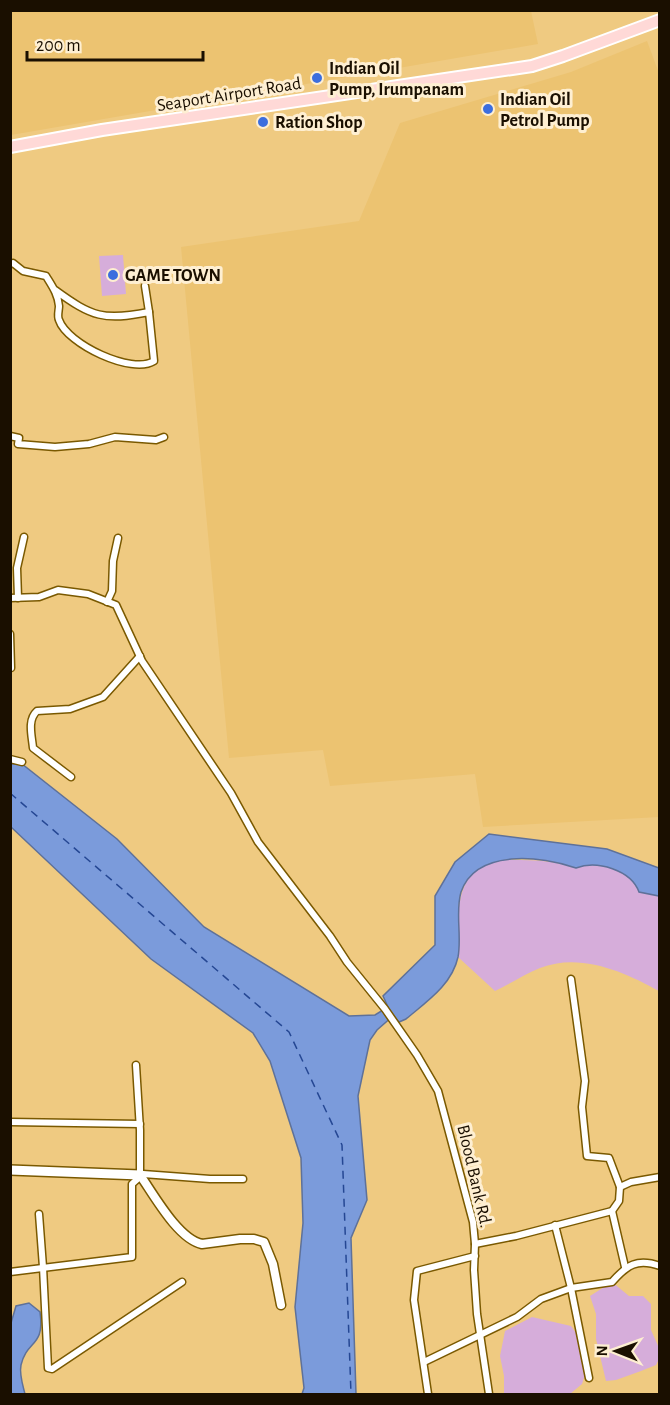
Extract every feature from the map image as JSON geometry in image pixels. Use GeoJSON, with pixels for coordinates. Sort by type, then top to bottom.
{"type":"FeatureCollection","features":[{"type":"Feature","properties":{"kind":"main road","name":"Seaport Airport Road"},"geometry":{"type":"LineString","coordinates":[[10,147],[102,130],[532,66],[660,20]]}},
{"type":"Feature","properties":{"kind":"main road"},"geometry":{"type":"LineString","coordinates":[[10,1170],[140,1175]]}},
{"type":"Feature","properties":{"kind":"street"},"geometry":{"type":"LineString","coordinates":[[10,264],[13,263],[29,273],[46,276],[55,290],[59,306],[59,320],[69,333],[104,358],[123,363],[140,365],[154,361],[145,286]]}},
{"type":"Feature","properties":{"kind":"street"},"geometry":{"type":"LineString","coordinates":[[55,290],[69,301],[93,313],[112,318],[149,312]]}},
{"type":"Feature","properties":{"kind":"street"},"geometry":{"type":"LineString","coordinates":[[59,306],[69,301]]}},
{"type":"Feature","properties":{"kind":"street"},"geometry":{"type":"LineString","coordinates":[[10,436],[19,438],[18,444],[55,447],[89,444],[115,437],[156,440],[164,437]]}},
{"type":"Feature","properties":{"kind":"street"},"geometry":{"type":"LineString","coordinates":[[24,537],[17,568],[14,598],[39,597],[58,590],[88,594],[107,602],[112,591],[112,561],[118,538]]}},
{"type":"Feature","properties":{"kind":"street","name":"Blood Bank Rd."},"geometry":{"type":"LineString","coordinates":[[107,602],[116,605],[140,656],[231,793],[249,827],[270,859],[330,936],[367,989],[385,1009],[417,1054],[438,1091],[473,1222],[474,1270],[489,1395]]}},
{"type":"Feature","properties":{"kind":"street"},"geometry":{"type":"LineString","coordinates":[[10,634],[11,668]]}},
{"type":"Feature","properties":{"kind":"street"},"geometry":{"type":"LineString","coordinates":[[71,777],[33,748],[31,721],[33,714],[37,711],[70,709],[102,697],[140,656]]}},
{"type":"Feature","properties":{"kind":"street"},"geometry":{"type":"LineString","coordinates":[[10,759],[22,762]]}},
{"type":"Feature","properties":{"kind":"street"},"geometry":{"type":"LineString","coordinates":[[475,1244],[516,1236],[612,1211],[619,1201],[620,1187],[609,1158],[587,1156],[582,1107],[585,1081],[571,979]]}},
{"type":"Feature","properties":{"kind":"street"},"geometry":{"type":"LineString","coordinates":[[136,1065],[140,1124],[140,1175],[179,1228],[194,1242],[202,1244],[254,1239],[264,1242],[273,1264],[281,1305]]}},
{"type":"Feature","properties":{"kind":"street"},"geometry":{"type":"LineString","coordinates":[[10,1122],[140,1124]]}},
{"type":"Feature","properties":{"kind":"street"},"geometry":{"type":"LineString","coordinates":[[10,1272],[132,1257],[132,1184],[140,1175],[243,1179]]}},
{"type":"Feature","properties":{"kind":"street"},"geometry":{"type":"LineString","coordinates":[[620,1187],[631,1182],[660,1177]]}},
{"type":"Feature","properties":{"kind":"street"},"geometry":{"type":"LineString","coordinates":[[612,1211],[625,1267]]}},
{"type":"Feature","properties":{"kind":"street"},"geometry":{"type":"LineString","coordinates":[[39,1214],[44,1267],[48,1368],[52,1369],[182,1281]]}},
{"type":"Feature","properties":{"kind":"street"},"geometry":{"type":"LineString","coordinates":[[555,1225],[590,1378]]}},
{"type":"Feature","properties":{"kind":"street"},"geometry":{"type":"LineString","coordinates":[[428,1395],[414,1300],[417,1271],[475,1256]]}},
{"type":"Feature","properties":{"kind":"street"},"geometry":{"type":"LineString","coordinates":[[424,1362],[517,1317],[541,1299],[571,1288],[612,1282],[625,1267],[647,1262],[660,1266]]}},
{"type":"Feature","properties":{"kind":"shaded area"},"geometry":{"type":"Polygon","coordinates":[[[11,10],[531,11],[538,44],[11,135],[11,10]]]}},
{"type":"Feature","properties":{"kind":"shaded area"},"geometry":{"type":"Polygon","coordinates":[[[647,41],[660,76],[659,817],[483,827],[475,774],[330,786],[323,750],[229,758],[181,247],[359,221],[400,123],[571,72],[647,41]]]}},
{"type":"Feature","properties":{"kind":"shaded area","name":"GAME TOWN"},"geometry":{"type":"Polygon","coordinates":[[[123,255],[126,294],[102,296],[99,256],[123,255]]]}},
{"type":"Feature","properties":{"kind":"shaded area"},"geometry":{"type":"Polygon","coordinates":[[[498,860],[528,860],[576,868],[594,865],[612,868],[629,878],[639,892],[659,896],[659,991],[632,977],[602,966],[571,962],[540,968],[495,991],[458,957],[458,921],[461,896],[471,875],[480,867],[498,860]]]}},
{"type":"Feature","properties":{"kind":"shaded area"},"geometry":{"type":"Polygon","coordinates":[[[612,1282],[629,1296],[643,1296],[651,1304],[651,1330],[659,1348],[659,1359],[656,1365],[616,1380],[606,1381],[596,1339],[596,1314],[590,1296],[612,1282]]]}},
{"type":"Feature","properties":{"kind":"shaded area"},"geometry":{"type":"Polygon","coordinates":[[[532,1317],[571,1326],[584,1344],[589,1362],[582,1384],[570,1394],[504,1394],[504,1376],[500,1356],[505,1331],[532,1317]]]}},
{"type":"Feature","properties":{"kind":"water"},"geometry":{"type":"Polygon","coordinates":[[[10,764],[22,764],[117,839],[204,927],[349,1016],[375,1015],[388,1007],[383,996],[435,945],[435,896],[455,862],[489,834],[607,849],[659,868],[659,896],[639,892],[629,878],[603,866],[576,868],[546,860],[511,859],[481,868],[469,878],[461,892],[458,957],[450,976],[430,999],[406,1019],[399,1022],[393,1016],[377,1030],[370,1040],[358,1096],[367,1200],[351,1238],[356,1394],[302,1394],[304,1388],[295,1307],[303,1223],[301,1158],[270,1061],[253,1033],[151,959],[11,827],[10,764]]]}},
{"type":"Feature","properties":{"kind":"water"},"geometry":{"type":"Polygon","coordinates":[[[29,1303],[40,1312],[40,1332],[21,1365],[25,1394],[11,1394],[11,1323],[16,1306],[29,1303]]]}},
{"type":"Feature","properties":{"kind":"ferry route"},"geometry":{"type":"LineString","coordinates":[[10,793],[289,1032],[342,1145],[351,1394]]}},
{"type":"Feature","properties":{"kind":"place","name":"Indian Oil Pump, Irumpanam"},"geometry":{"type":"Point","coordinates":[317,78]}},
{"type":"Feature","properties":{"kind":"place","name":"Indian Oil Petrol Pump"},"geometry":{"type":"Point","coordinates":[488,109]}},
{"type":"Feature","properties":{"kind":"place","name":"Ration Shop"},"geometry":{"type":"Point","coordinates":[263,122]}},
{"type":"Feature","properties":{"kind":"place","name":"GAME TOWN"},"geometry":{"type":"Point","coordinates":[113,275]}}]}
